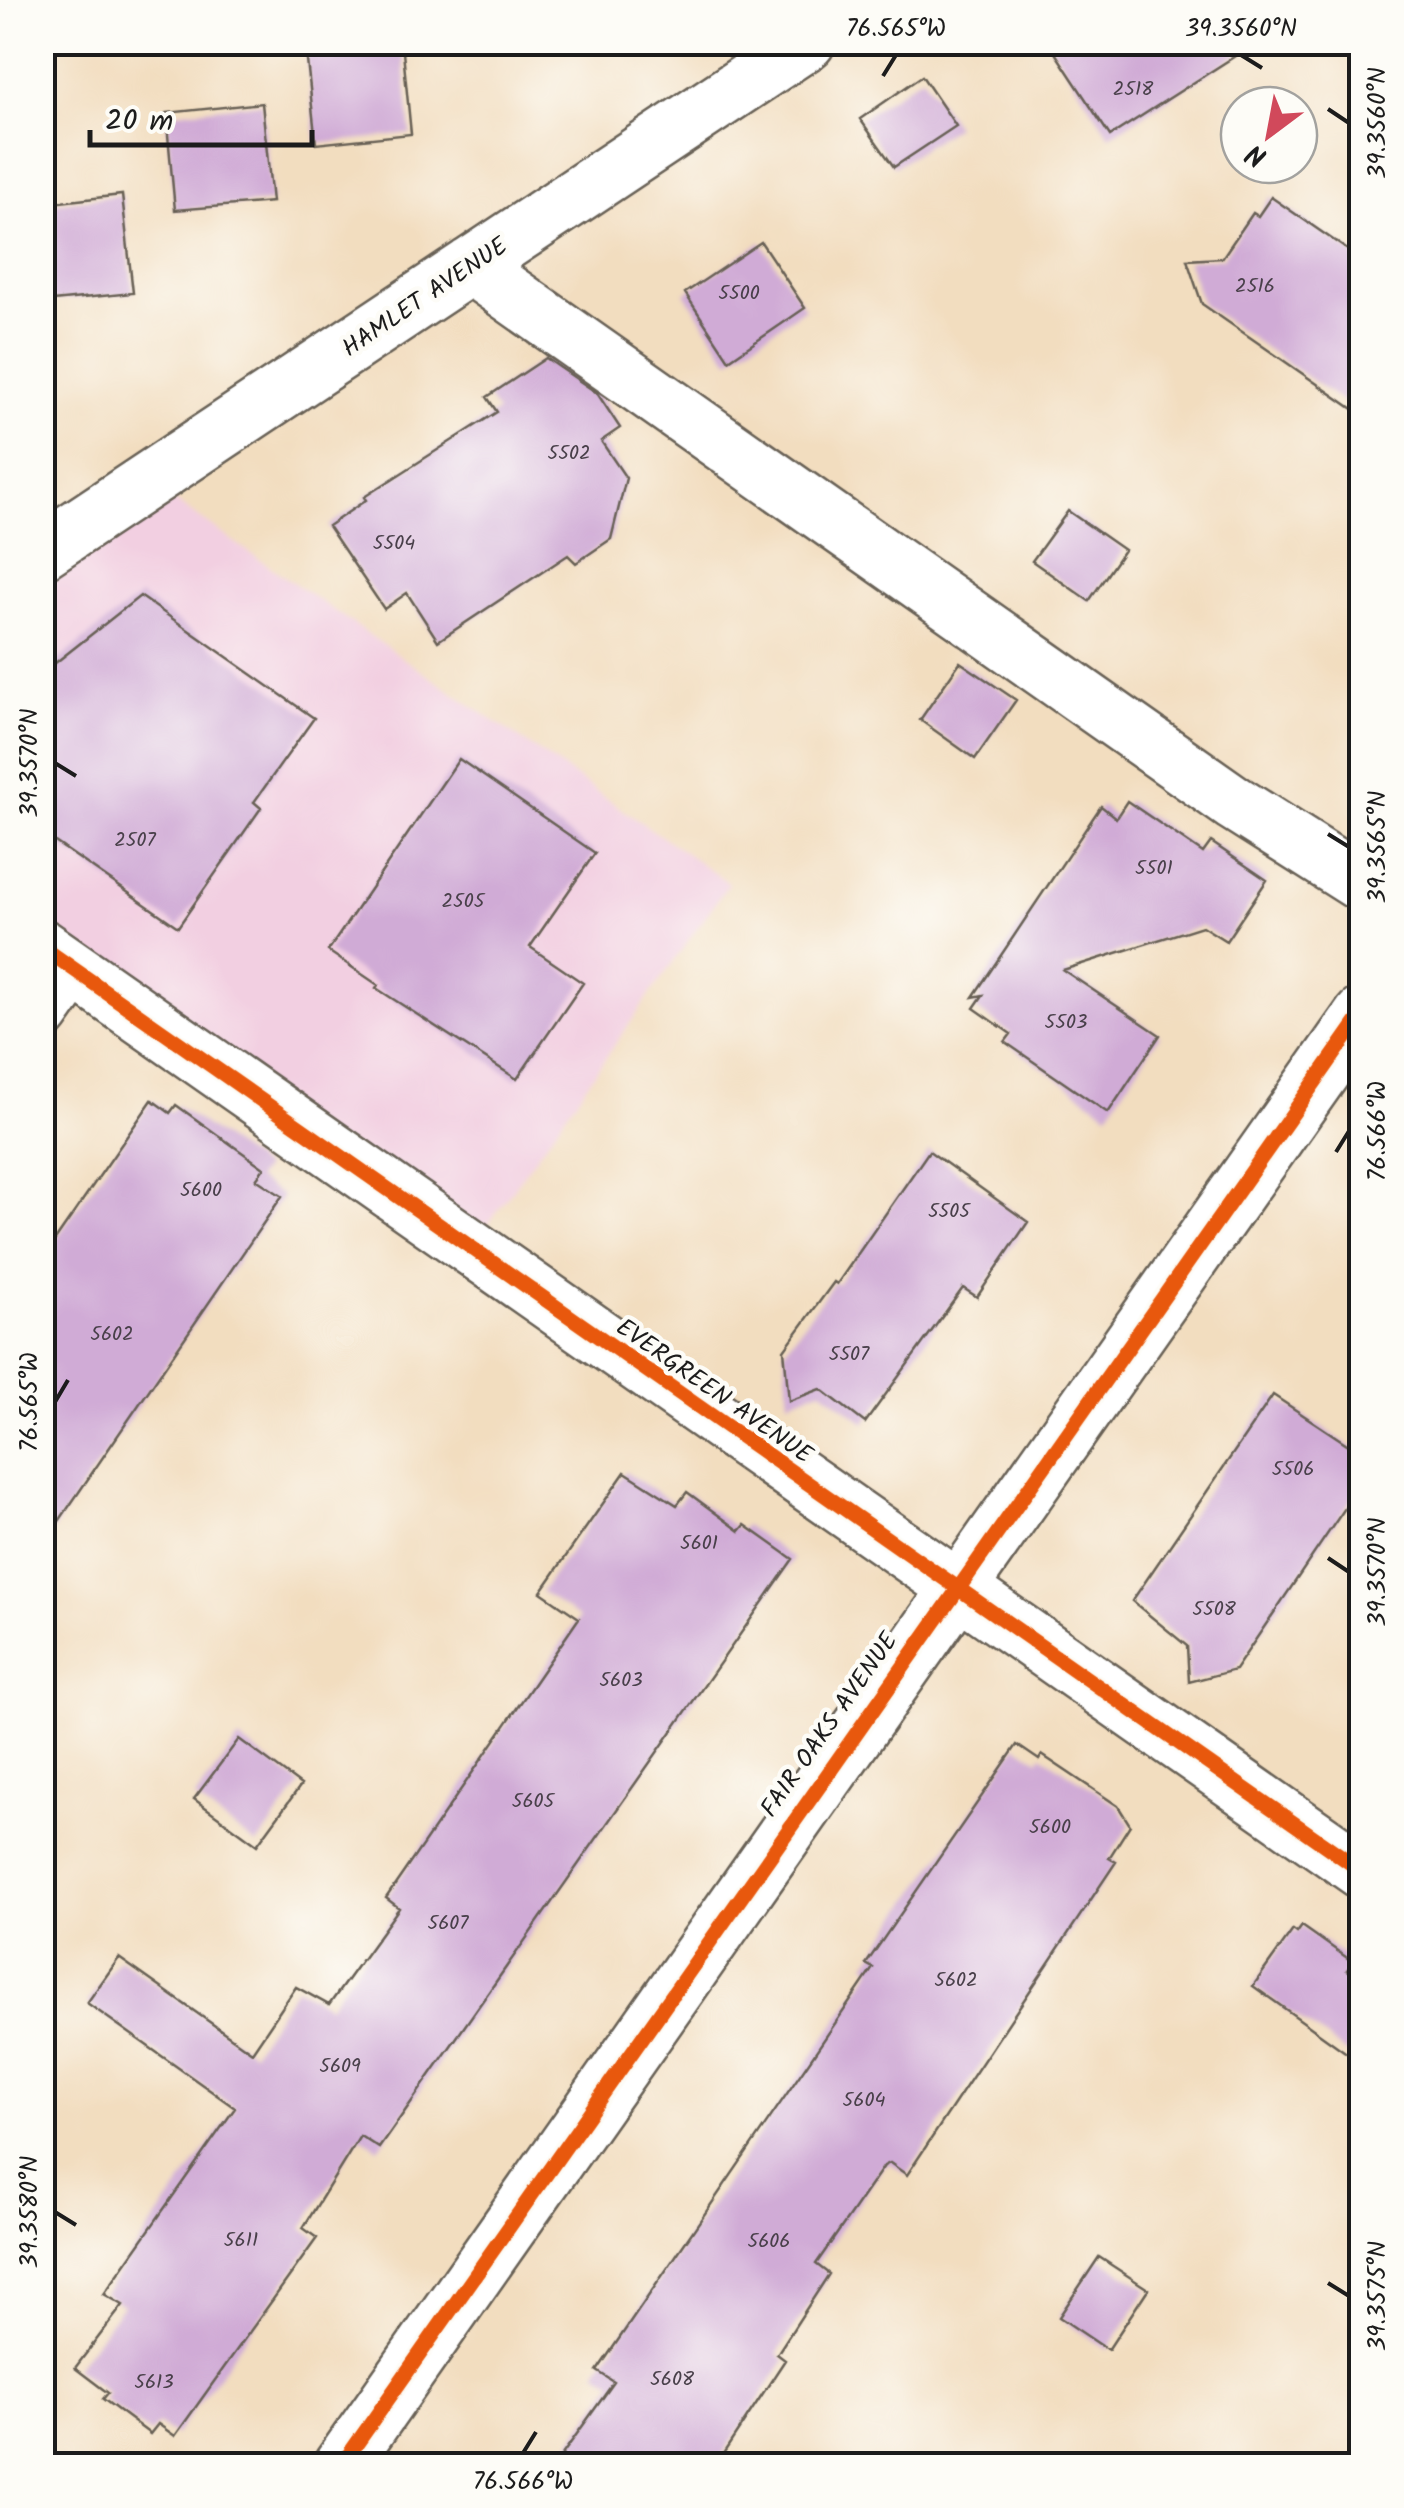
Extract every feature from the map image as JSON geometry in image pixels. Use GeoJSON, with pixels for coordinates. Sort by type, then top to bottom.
{"type":"FeatureCollection","features":[{"type":"Feature","properties":{"kind":"street","name":"HAMLET AVENUE"},"geometry":{"type":"LineString","coordinates":[[42,550],[806,42]]}},
{"type":"Feature","properties":{"kind":"street"},"geometry":{"type":"LineString","coordinates":[[470,266],[1234,803],[1362,884]]}},
{"type":"Feature","properties":{"kind":"street"},"geometry":{"type":"LineString","coordinates":[[42,1013],[58,958]]}},
{"type":"Feature","properties":{"kind":"street","name":"EVERGREEN AVENUE"},"geometry":{"type":"LineString","coordinates":[[58,958],[1362,1871]]}},
{"type":"Feature","properties":{"kind":"street","name":"FAIR OAKS AVENUE"},"geometry":{"type":"LineString","coordinates":[[341,2466],[954,1588],[1362,1015]]}},
{"type":"Feature","properties":{"kind":"shaded area"},"geometry":{"type":"Polygon","coordinates":[[[137,475],[729,883],[472,1247],[43,936],[43,534],[137,475]]]}},
{"type":"Feature","properties":{"kind":"building"},"geometry":{"type":"Polygon","coordinates":[[[305,42],[402,42],[411,134],[316,144],[305,42]]]}},
{"type":"Feature","properties":{"kind":"building"},"geometry":{"type":"Polygon","coordinates":[[[1048,42],[1257,42],[1110,136],[1048,42]]]}},
{"type":"Feature","properties":{"kind":"building"},"geometry":{"type":"Polygon","coordinates":[[[922,76],[956,126],[894,167],[860,119],[922,76]]]}},
{"type":"Feature","properties":{"kind":"building"},"geometry":{"type":"Polygon","coordinates":[[[262,103],[272,202],[175,210],[166,113],[262,103]]]}},
{"type":"Feature","properties":{"kind":"building"},"geometry":{"type":"Polygon","coordinates":[[[122,195],[133,293],[42,302],[42,204],[122,195]]]}},
{"type":"Feature","properties":{"kind":"building"},"geometry":{"type":"Polygon","coordinates":[[[1271,197],[1362,260],[1362,415],[1202,304],[1187,260],[1222,258],[1253,213],[1258,216],[1271,197]]]}},
{"type":"Feature","properties":{"kind":"building"},"geometry":{"type":"Polygon","coordinates":[[[761,242],[805,308],[729,360],[685,293],[761,242]]]}},
{"type":"Feature","properties":{"kind":"building"},"geometry":{"type":"Polygon","coordinates":[[[546,358],[597,393],[620,428],[601,441],[626,478],[611,539],[576,563],[568,555],[438,641],[407,593],[384,609],[328,526],[366,500],[364,497],[497,412],[487,397],[546,358]]]}},
{"type":"Feature","properties":{"kind":"building"},"geometry":{"type":"Polygon","coordinates":[[[1068,511],[1124,550],[1089,601],[1032,561],[1068,511]]]}},
{"type":"Feature","properties":{"kind":"building"},"geometry":{"type":"Polygon","coordinates":[[[140,596],[314,718],[254,802],[261,808],[178,927],[42,833],[42,680],[54,664],[140,596]]]}},
{"type":"Feature","properties":{"kind":"building"},"geometry":{"type":"Polygon","coordinates":[[[960,662],[1016,700],[975,759],[920,720],[960,662]]]}},
{"type":"Feature","properties":{"kind":"building"},"geometry":{"type":"Polygon","coordinates":[[[459,759],[595,853],[530,947],[583,983],[517,1079],[376,988],[378,985],[328,951],[459,759]]]}},
{"type":"Feature","properties":{"kind":"building"},"geometry":{"type":"Polygon","coordinates":[[[1127,801],[1203,853],[1211,842],[1267,880],[1226,941],[1202,926],[1063,970],[1160,1035],[1108,1113],[1005,1042],[1011,1034],[974,1008],[983,995],[973,997],[1101,806],[1116,818],[1127,801]]]}},
{"type":"Feature","properties":{"kind":"building"},"geometry":{"type":"Polygon","coordinates":[[[152,1100],[170,1113],[176,1105],[264,1168],[256,1179],[282,1196],[42,1546],[42,1259],[152,1100]]]}},
{"type":"Feature","properties":{"kind":"building"},"geometry":{"type":"Polygon","coordinates":[[[929,1151],[1028,1222],[977,1297],[963,1288],[865,1423],[821,1389],[789,1401],[784,1350],[834,1282],[837,1284],[929,1151]]]}},
{"type":"Feature","properties":{"kind":"building"},"geometry":{"type":"Polygon","coordinates":[[[1273,1395],[1362,1454],[1362,1483],[1235,1670],[1189,1682],[1187,1646],[1132,1601],[1273,1395]]]}},
{"type":"Feature","properties":{"kind":"building"},"geometry":{"type":"Polygon","coordinates":[[[625,1472],[677,1505],[687,1492],[740,1531],[745,1525],[793,1559],[379,2148],[360,2136],[303,2228],[317,2238],[175,2436],[158,2424],[150,2434],[103,2399],[108,2393],[75,2368],[123,2305],[104,2294],[235,2108],[87,2003],[119,1958],[252,2052],[296,1987],[329,2005],[399,1908],[386,1898],[579,1618],[541,1592],[625,1472]]]}},
{"type":"Feature","properties":{"kind":"building"},"geometry":{"type":"Polygon","coordinates":[[[239,1739],[301,1785],[257,1845],[194,1799],[239,1739]]]}},
{"type":"Feature","properties":{"kind":"building"},"geometry":{"type":"Polygon","coordinates":[[[1017,1745],[1039,1760],[1042,1755],[1118,1806],[1130,1825],[1109,1858],[1116,1862],[907,2175],[890,2163],[884,2166],[816,2264],[829,2274],[777,2354],[785,2360],[715,2466],[554,2466],[614,2382],[597,2371],[873,1968],[866,1964],[1017,1745]]]}},
{"type":"Feature","properties":{"kind":"building"},"geometry":{"type":"Polygon","coordinates":[[[1302,1926],[1353,1962],[1347,1970],[1362,1979],[1362,2064],[1253,1986],[1293,1930],[1297,1933],[1302,1926]]]}},
{"type":"Feature","properties":{"kind":"building"},"geometry":{"type":"Polygon","coordinates":[[[1099,2257],[1148,2289],[1108,2350],[1059,2317],[1099,2257]]]}},
{"type":"Feature","properties":{"kind":"cycle path"},"geometry":{"type":"LineString","coordinates":[[42,947],[1362,1871]]}},
{"type":"Feature","properties":{"kind":"cycle path"},"geometry":{"type":"LineString","coordinates":[[341,2466],[1362,1015]]}}]}
